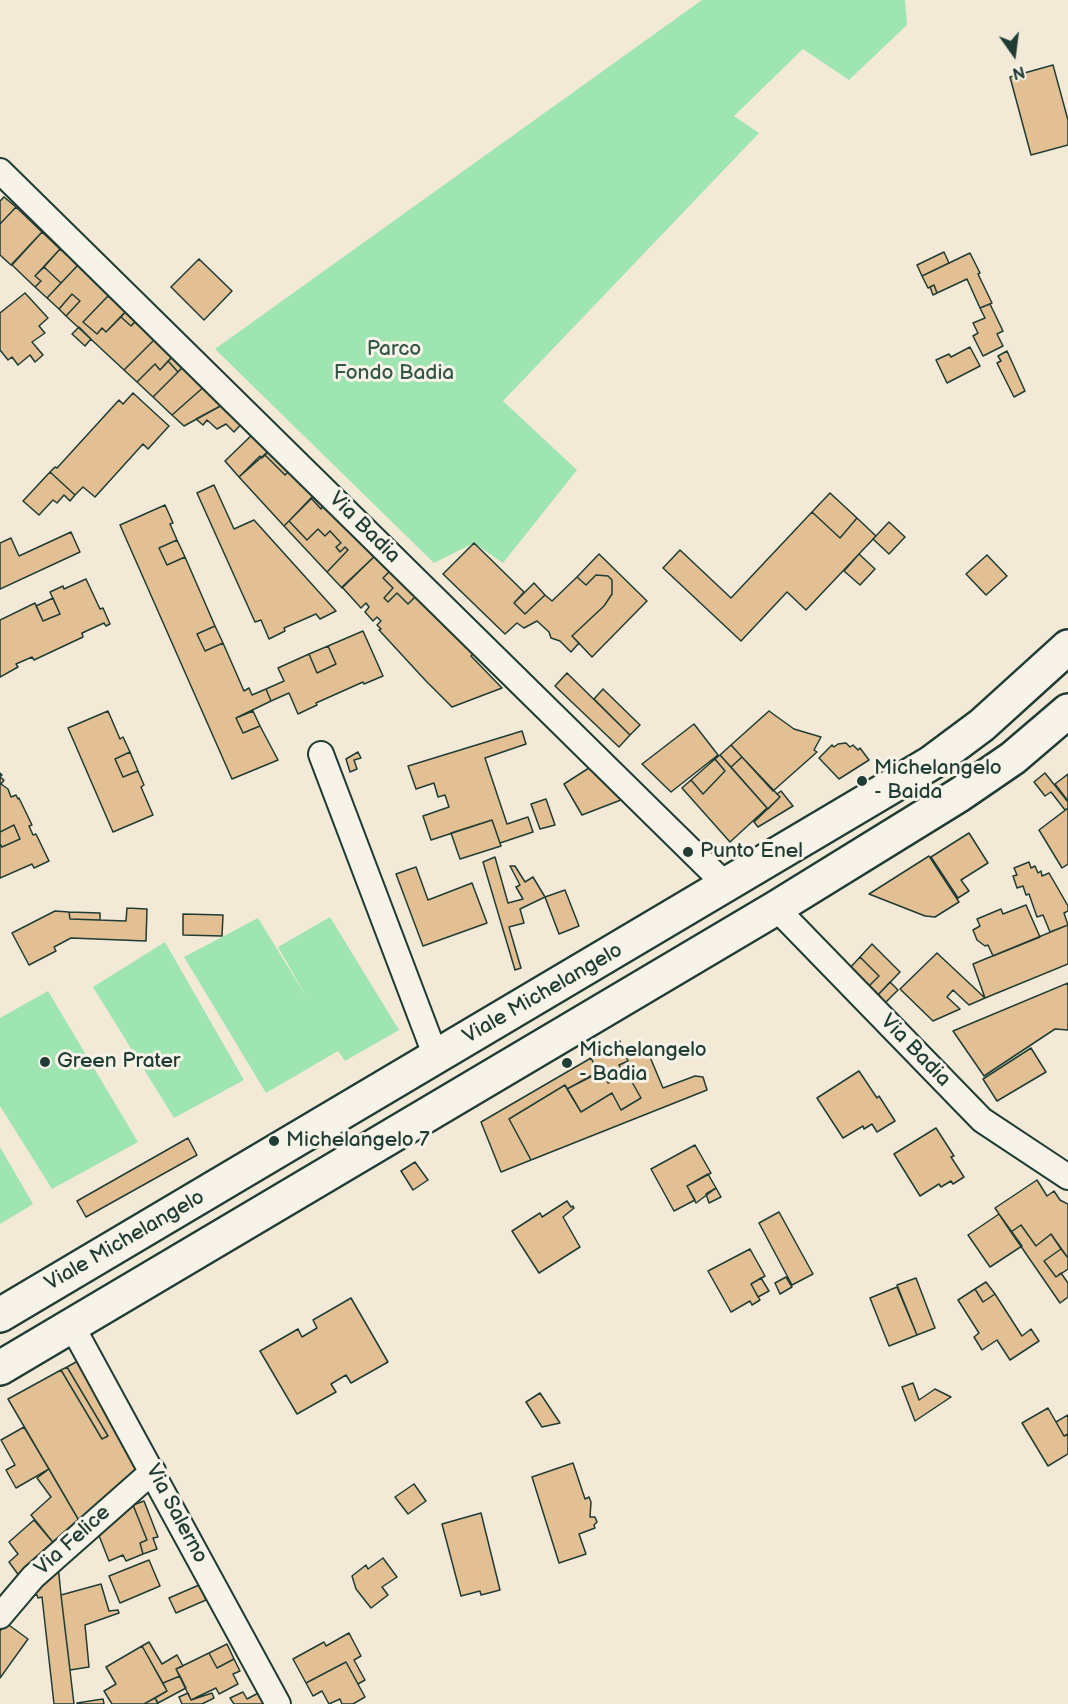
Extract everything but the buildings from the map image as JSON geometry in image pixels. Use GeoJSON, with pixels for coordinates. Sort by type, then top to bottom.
{"type":"FeatureCollection","features":[{"type":"Feature","properties":{"kind":"street","name":"Via Badia"},"geometry":{"type":"LineString","coordinates":[[0,171],[727,886]]}},
{"type":"Feature","properties":{"kind":"street","name":"Viale Michelangelo"},"geometry":{"type":"LineString","coordinates":[[0,1315],[931,763],[982,725],[1068,647]]}},
{"type":"Feature","properties":{"kind":"street"},"geometry":{"type":"LineString","coordinates":[[0,1368],[776,908],[959,795],[1013,758],[1068,711]]}},
{"type":"Feature","properties":{"kind":"street"},"geometry":{"type":"LineString","coordinates":[[321,754],[436,1057]]}},
{"type":"Feature","properties":{"kind":"street","name":"Via Badia"},"geometry":{"type":"LineString","coordinates":[[776,908],[982,1120],[1068,1178]]}},
{"type":"Feature","properties":{"kind":"street"},"geometry":{"type":"LineString","coordinates":[[232,1178],[257,1217]]}},
{"type":"Feature","properties":{"kind":"street","name":"Via Salerno"},"geometry":{"type":"LineString","coordinates":[[72,1326],[278,1704]]}},
{"type":"Feature","properties":{"kind":"street","name":"Via Felice"},"geometry":{"type":"LineString","coordinates":[[0,1616],[33,1577],[153,1471]]}},
{"type":"Feature","properties":{"kind":"green space","name":"Parco Fondo Badia"},"geometry":{"type":"Polygon","coordinates":[[[702,0],[905,0],[907,25],[849,80],[803,49],[734,116],[759,133],[503,401],[577,470],[503,563],[474,543],[434,563],[215,349],[702,0]]]}},
{"type":"Feature","properties":{"kind":"green space","name":"Green Prater"},"geometry":{"type":"Polygon","coordinates":[[[330,917],[399,1030],[345,1061],[338,1051],[266,1093],[184,957],[258,918],[307,998],[278,947],[330,917]]]}},
{"type":"Feature","properties":{"kind":"green space","name":"Green Prater"},"geometry":{"type":"Polygon","coordinates":[[[165,942],[244,1080],[174,1118],[93,987],[165,942]]]}},
{"type":"Feature","properties":{"kind":"green space","name":"Green Prater"},"geometry":{"type":"Polygon","coordinates":[[[48,991],[138,1142],[52,1189],[0,1106],[0,1018],[48,991]]]}},
{"type":"Feature","properties":{"kind":"green space"},"geometry":{"type":"Polygon","coordinates":[[[0,1147],[33,1204],[0,1224],[0,1147]]]}},
{"type":"Feature","properties":{"kind":"place","name":"Michelangelo - Baida"},"geometry":{"type":"Point","coordinates":[862,781]}},
{"type":"Feature","properties":{"kind":"place","name":"Punto Enel"},"geometry":{"type":"Point","coordinates":[688,852]}},
{"type":"Feature","properties":{"kind":"place","name":"Green Prater"},"geometry":{"type":"Point","coordinates":[45,1062]}},
{"type":"Feature","properties":{"kind":"place","name":"Michelangelo - Badia"},"geometry":{"type":"Point","coordinates":[567,1063]}},
{"type":"Feature","properties":{"kind":"place","name":"Michelangelo 7"},"geometry":{"type":"Point","coordinates":[274,1141]}}]}
